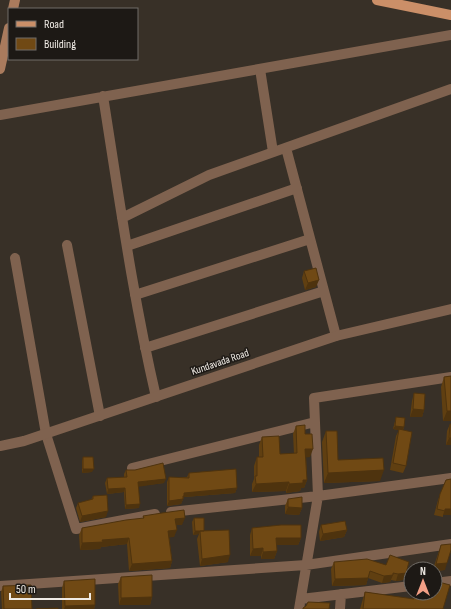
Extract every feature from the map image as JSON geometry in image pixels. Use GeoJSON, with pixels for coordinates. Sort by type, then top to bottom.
{"type":"FeatureCollection","features":[{"type":"Feature","properties":{"kind":"main road"},"geometry":{"type":"LineString","coordinates":[[377,0],[451,15]]}},
{"type":"Feature","properties":{"kind":"main road"},"geometry":{"type":"LineString","coordinates":[[0,69],[8,33]]}},
{"type":"Feature","properties":{"kind":"street"},"geometry":{"type":"LineString","coordinates":[[0,115],[451,35]]}},
{"type":"Feature","properties":{"kind":"street"},"geometry":{"type":"LineString","coordinates":[[260,69],[273,152]]}},
{"type":"Feature","properties":{"kind":"street"},"geometry":{"type":"LineString","coordinates":[[122,218],[209,175],[451,89]]}},
{"type":"Feature","properties":{"kind":"street"},"geometry":{"type":"LineString","coordinates":[[103,96],[122,218],[145,348],[156,397]]}},
{"type":"Feature","properties":{"kind":"street"},"geometry":{"type":"LineString","coordinates":[[286,148],[336,336]]}},
{"type":"Feature","properties":{"kind":"street"},"geometry":{"type":"LineString","coordinates":[[127,246],[297,188]]}},
{"type":"Feature","properties":{"kind":"street"},"geometry":{"type":"LineString","coordinates":[[136,295],[310,239]]}},
{"type":"Feature","properties":{"kind":"street"},"geometry":{"type":"LineString","coordinates":[[67,245],[100,416]]}},
{"type":"Feature","properties":{"kind":"street"},"geometry":{"type":"LineString","coordinates":[[15,258],[46,434],[76,529],[159,514],[318,496],[451,478]]}},
{"type":"Feature","properties":{"kind":"street"},"geometry":{"type":"LineString","coordinates":[[145,348],[324,292]]}},
{"type":"Feature","properties":{"kind":"street","name":"Kundavada Road"},"geometry":{"type":"LineString","coordinates":[[0,446],[24,441],[46,434],[336,336],[451,308]]}},
{"type":"Feature","properties":{"kind":"street"},"geometry":{"type":"LineString","coordinates":[[403,587],[341,594],[300,604],[318,496],[314,398],[451,377]]}},
{"type":"Feature","properties":{"kind":"street"},"geometry":{"type":"LineString","coordinates":[[132,468],[315,422]]}},
{"type":"Feature","properties":{"kind":"street"},"geometry":{"type":"LineString","coordinates":[[0,586],[306,565],[451,544]]}},
{"type":"Feature","properties":{"kind":"street"},"geometry":{"type":"LineString","coordinates":[[340,609],[341,594]]}},
{"type":"Feature","properties":{"kind":"building"},"geometry":{"type":"Polygon","coordinates":[[[316,268],[319,280],[308,283],[304,271],[316,268]]]}},
{"type":"Feature","properties":{"kind":"building"},"geometry":{"type":"Polygon","coordinates":[[[451,376],[451,411],[447,411],[444,377],[451,376]]]}},
{"type":"Feature","properties":{"kind":"building"},"geometry":{"type":"Polygon","coordinates":[[[414,393],[425,394],[424,410],[413,409],[414,393]]]}},
{"type":"Feature","properties":{"kind":"building"},"geometry":{"type":"Polygon","coordinates":[[[396,417],[405,418],[404,427],[395,426],[396,417]]]}},
{"type":"Feature","properties":{"kind":"building"},"geometry":{"type":"Polygon","coordinates":[[[450,424],[451,438],[449,438],[450,424]]]}},
{"type":"Feature","properties":{"kind":"building"},"geometry":{"type":"Polygon","coordinates":[[[305,425],[305,434],[312,434],[313,449],[305,449],[307,480],[303,480],[303,483],[289,484],[289,482],[256,484],[255,476],[257,476],[257,457],[263,457],[262,437],[279,436],[280,454],[297,453],[296,426],[305,425]]]}},
{"type":"Feature","properties":{"kind":"building"},"geometry":{"type":"Polygon","coordinates":[[[399,429],[412,432],[406,466],[393,463],[399,429]]]}},
{"type":"Feature","properties":{"kind":"building"},"geometry":{"type":"Polygon","coordinates":[[[326,431],[337,431],[338,460],[383,458],[384,470],[328,473],[326,431]]]}},
{"type":"Feature","properties":{"kind":"building"},"geometry":{"type":"Polygon","coordinates":[[[83,457],[93,457],[94,469],[83,469],[83,457]]]}},
{"type":"Feature","properties":{"kind":"building"},"geometry":{"type":"Polygon","coordinates":[[[163,463],[166,479],[138,482],[140,504],[126,505],[125,488],[108,489],[107,478],[127,477],[126,470],[135,470],[163,463]]]}},
{"type":"Feature","properties":{"kind":"building"},"geometry":{"type":"Polygon","coordinates":[[[236,469],[237,488],[184,493],[183,499],[169,501],[169,477],[189,478],[189,473],[236,469]]]}},
{"type":"Feature","properties":{"kind":"building"},"geometry":{"type":"Polygon","coordinates":[[[451,479],[451,509],[445,509],[445,511],[437,509],[440,494],[446,480],[451,479]]]}},
{"type":"Feature","properties":{"kind":"building"},"geometry":{"type":"Polygon","coordinates":[[[107,495],[108,511],[82,516],[78,503],[93,499],[93,496],[107,495]]]}},
{"type":"Feature","properties":{"kind":"building"},"geometry":{"type":"Polygon","coordinates":[[[302,497],[302,508],[288,507],[288,499],[302,497]]]}},
{"type":"Feature","properties":{"kind":"building"},"geometry":{"type":"Polygon","coordinates":[[[184,510],[185,518],[175,519],[177,530],[168,531],[172,561],[132,564],[129,538],[102,540],[103,542],[82,543],[82,528],[144,518],[143,516],[184,510]]]}},
{"type":"Feature","properties":{"kind":"building"},"geometry":{"type":"Polygon","coordinates":[[[194,518],[204,518],[204,531],[195,531],[194,518]]]}},
{"type":"Feature","properties":{"kind":"building"},"geometry":{"type":"Polygon","coordinates":[[[345,521],[347,530],[323,534],[321,525],[345,521]]]}},
{"type":"Feature","properties":{"kind":"building"},"geometry":{"type":"Polygon","coordinates":[[[281,525],[301,525],[301,538],[276,538],[277,551],[263,552],[263,548],[253,549],[252,528],[281,525]]]}},
{"type":"Feature","properties":{"kind":"building"},"geometry":{"type":"Polygon","coordinates":[[[229,530],[230,555],[202,559],[200,531],[229,530]]]}},
{"type":"Feature","properties":{"kind":"building"},"geometry":{"type":"Polygon","coordinates":[[[451,544],[451,550],[447,563],[437,561],[441,545],[451,544]]]}},
{"type":"Feature","properties":{"kind":"building"},"geometry":{"type":"Polygon","coordinates":[[[390,555],[406,561],[403,561],[403,573],[393,573],[393,575],[384,576],[370,571],[368,578],[335,579],[334,562],[367,559],[386,565],[390,555]]]}},
{"type":"Feature","properties":{"kind":"building"},"geometry":{"type":"Polygon","coordinates":[[[152,575],[152,597],[121,598],[121,577],[152,575]]]}},
{"type":"Feature","properties":{"kind":"building"},"geometry":{"type":"Polygon","coordinates":[[[95,579],[95,605],[65,606],[64,581],[95,579]]]}},
{"type":"Feature","properties":{"kind":"building"},"geometry":{"type":"Polygon","coordinates":[[[443,583],[450,585],[443,609],[363,609],[365,592],[403,597],[403,601],[443,601],[443,583]]]}},
{"type":"Feature","properties":{"kind":"building"},"geometry":{"type":"Polygon","coordinates":[[[31,585],[32,609],[4,609],[3,586],[31,585]]]}},
{"type":"Feature","properties":{"kind":"building"},"geometry":{"type":"Polygon","coordinates":[[[308,602],[330,603],[329,609],[303,609],[308,602]]]}},
{"type":"Feature","properties":{"kind":"building"},"geometry":{"type":"Polygon","coordinates":[[[58,608],[58,609],[36,609],[58,608]]]}}]}
